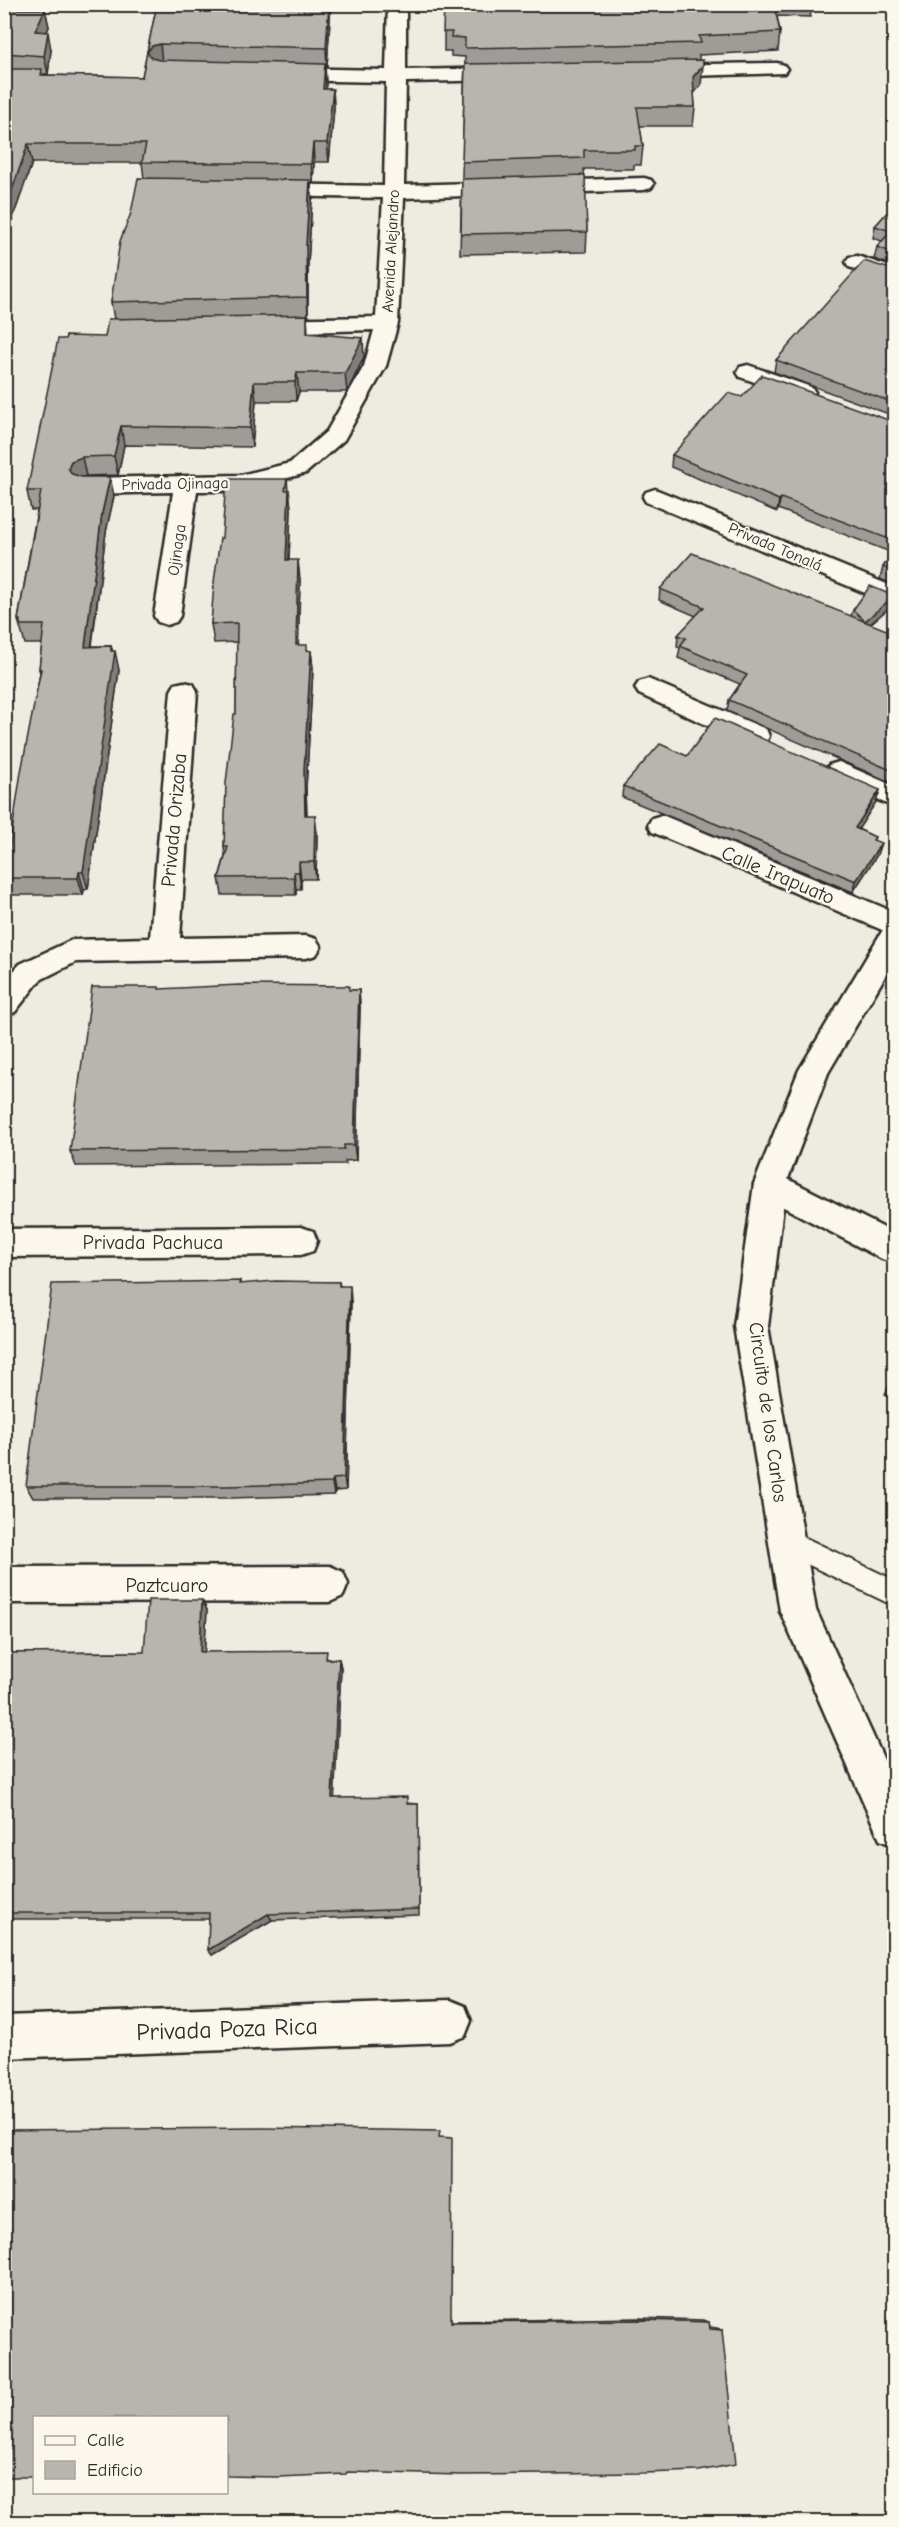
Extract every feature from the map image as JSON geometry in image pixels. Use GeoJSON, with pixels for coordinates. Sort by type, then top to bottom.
{"type":"FeatureCollection","features":[{"type":"Feature","properties":{"kind":"street","name":"Avenida Alejandro"},"geometry":{"type":"LineString","coordinates":[[298,468],[336,435],[375,366],[387,323],[394,192],[397,4]]}},
{"type":"Feature","properties":{"kind":"street"},"geometry":{"type":"LineString","coordinates":[[634,71],[777,69]]}},
{"type":"Feature","properties":{"kind":"street"},"geometry":{"type":"LineString","coordinates":[[267,74],[396,76],[527,74]]}},
{"type":"Feature","properties":{"kind":"street"},"geometry":{"type":"LineString","coordinates":[[245,190],[394,192],[644,184]]}},
{"type":"Feature","properties":{"kind":"street"},"geometry":{"type":"LineString","coordinates":[[857,262],[894,275]]}},
{"type":"Feature","properties":{"kind":"street"},"geometry":{"type":"LineString","coordinates":[[246,327],[387,323]]}},
{"type":"Feature","properties":{"kind":"street"},"geometry":{"type":"LineString","coordinates":[[748,372],[827,401]]}},
{"type":"Feature","properties":{"kind":"street","name":"Privada Ojinaga"},"geometry":{"type":"LineString","coordinates":[[86,486],[241,483],[298,468]]}},
{"type":"Feature","properties":{"kind":"street","name":"Ojinaga"},"geometry":{"type":"LineString","coordinates":[[167,616],[186,483]]}},
{"type":"Feature","properties":{"kind":"street","name":"Privada Tonalá"},"geometry":{"type":"LineString","coordinates":[[655,497],[894,597]]}},
{"type":"Feature","properties":{"kind":"street"},"geometry":{"type":"LineString","coordinates":[[648,688],[777,745]]}},
{"type":"Feature","properties":{"kind":"street","name":"Privada Orizaba"},"geometry":{"type":"LineString","coordinates":[[164,950],[184,691]]}},
{"type":"Feature","properties":{"kind":"street"},"geometry":{"type":"LineString","coordinates":[[819,764],[894,797]]}},
{"type":"Feature","properties":{"kind":"street","name":"Calle Irapuato"},"geometry":{"type":"LineString","coordinates":[[662,825],[893,940]]}},
{"type":"Feature","properties":{"kind":"street","name":"Circuito de los Carlos"},"geometry":{"type":"LineString","coordinates":[[893,940],[814,1070],[770,1184],[751,1326],[798,1611],[894,1826]]}},
{"type":"Feature","properties":{"kind":"street"},"geometry":{"type":"LineString","coordinates":[[4,1004],[30,972],[72,951],[306,947]]}},
{"type":"Feature","properties":{"kind":"street"},"geometry":{"type":"LineString","coordinates":[[770,1184],[894,1249]]}},
{"type":"Feature","properties":{"kind":"street","name":"Privada Pachuca"},"geometry":{"type":"LineString","coordinates":[[4,1243],[301,1241]]}},
{"type":"Feature","properties":{"kind":"street","name":"Paztcuaro"},"geometry":{"type":"LineString","coordinates":[[4,1586],[330,1584]]}},
{"type":"Feature","properties":{"kind":"street","name":"Privada Poza Rica"},"geometry":{"type":"LineString","coordinates":[[4,2037],[450,2021]]}},
{"type":"Feature","properties":{"kind":"lane"},"geometry":{"type":"LineString","coordinates":[[787,1541],[894,1593]]}},
{"type":"Feature","properties":{"kind":"building"},"geometry":{"type":"Polygon","coordinates":[[[157,4],[329,4],[326,48],[160,44],[152,46],[147,52],[157,4]]]}},
{"type":"Feature","properties":{"kind":"building"},"geometry":{"type":"Polygon","coordinates":[[[444,4],[774,4],[780,32],[699,36],[701,43],[465,48],[465,38],[451,37],[452,32],[443,32],[444,4]]]}},
{"type":"Feature","properties":{"kind":"building"},"geometry":{"type":"Polygon","coordinates":[[[4,9],[45,9],[35,31],[48,32],[44,56],[4,53],[4,9]]]}},
{"type":"Feature","properties":{"kind":"building"},"geometry":{"type":"Polygon","coordinates":[[[147,52],[152,58],[159,60],[325,64],[323,89],[333,89],[327,143],[313,143],[311,164],[142,162],[146,144],[28,144],[7,204],[4,204],[4,69],[42,69],[41,75],[142,77],[147,52]]]}},
{"type":"Feature","properties":{"kind":"building"},"geometry":{"type":"Polygon","coordinates":[[[703,60],[703,65],[693,77],[695,107],[637,107],[643,146],[635,146],[635,150],[584,150],[584,158],[462,162],[465,64],[703,60]]]}},
{"type":"Feature","properties":{"kind":"building"},"geometry":{"type":"Polygon","coordinates":[[[585,175],[587,232],[461,234],[462,179],[585,175]]]}},
{"type":"Feature","properties":{"kind":"building"},"geometry":{"type":"Polygon","coordinates":[[[138,178],[310,180],[306,245],[307,297],[111,302],[120,241],[131,213],[138,178]]]}},
{"type":"Feature","properties":{"kind":"building"},"geometry":{"type":"Polygon","coordinates":[[[894,205],[894,253],[877,247],[891,231],[875,226],[894,205]]]}},
{"type":"Feature","properties":{"kind":"building"},"geometry":{"type":"Polygon","coordinates":[[[864,261],[894,270],[894,403],[776,360],[864,261]]]}},
{"type":"Feature","properties":{"kind":"building"},"geometry":{"type":"Polygon","coordinates":[[[307,315],[307,333],[363,338],[345,373],[297,373],[295,382],[254,382],[250,428],[121,426],[114,456],[82,457],[71,461],[68,468],[72,474],[82,477],[110,477],[102,513],[85,647],[111,646],[111,651],[115,651],[83,872],[79,872],[78,878],[5,878],[21,772],[41,669],[39,669],[44,625],[20,625],[20,620],[18,620],[41,491],[27,491],[58,339],[65,339],[66,336],[105,337],[108,319],[307,315]]]}},
{"type":"Feature","properties":{"kind":"building"},"geometry":{"type":"Polygon","coordinates":[[[762,375],[894,422],[894,541],[781,498],[779,500],[672,455],[728,393],[742,397],[762,375]]]}},
{"type":"Feature","properties":{"kind":"building"},"geometry":{"type":"Polygon","coordinates":[[[226,479],[287,479],[285,490],[289,490],[286,560],[298,560],[296,645],[307,645],[307,650],[311,651],[304,770],[305,815],[315,815],[314,862],[299,862],[299,872],[294,872],[294,877],[219,878],[228,847],[224,847],[226,783],[234,714],[236,714],[237,623],[211,624],[214,582],[220,538],[222,538],[226,479]]]}},
{"type":"Feature","properties":{"kind":"building"},"geometry":{"type":"Polygon","coordinates":[[[894,551],[894,572],[883,567],[894,551]]]}},
{"type":"Feature","properties":{"kind":"building"},"geometry":{"type":"Polygon","coordinates":[[[692,553],[894,633],[893,771],[729,700],[747,675],[680,646],[686,638],[678,635],[704,607],[660,589],[692,553]]]}},
{"type":"Feature","properties":{"kind":"building"},"geometry":{"type":"Polygon","coordinates":[[[870,586],[894,596],[865,621],[853,610],[870,586]]]}},
{"type":"Feature","properties":{"kind":"building"},"geometry":{"type":"Polygon","coordinates":[[[715,718],[880,790],[855,828],[875,837],[873,840],[881,843],[856,881],[623,786],[660,744],[687,756],[715,718]]]}},
{"type":"Feature","properties":{"kind":"building"},"geometry":{"type":"Polygon","coordinates":[[[239,985],[349,986],[349,990],[359,990],[354,1145],[344,1145],[344,1149],[70,1151],[92,987],[159,987],[159,989],[239,985]]]}},
{"type":"Feature","properties":{"kind":"building"},"geometry":{"type":"Polygon","coordinates":[[[240,1281],[239,1284],[275,1281],[339,1282],[339,1286],[350,1286],[344,1478],[333,1479],[332,1483],[227,1486],[26,1486],[52,1284],[240,1281]]]}},
{"type":"Feature","properties":{"kind":"building"},"geometry":{"type":"Polygon","coordinates":[[[894,1376],[894,1390],[888,1387],[894,1376]]]}},
{"type":"Feature","properties":{"kind":"building"},"geometry":{"type":"Polygon","coordinates":[[[148,1600],[202,1600],[200,1652],[327,1651],[326,1659],[339,1659],[332,1798],[407,1797],[407,1804],[418,1804],[419,1909],[268,1914],[208,1950],[209,1913],[4,1913],[4,1653],[144,1652],[148,1600]]]}},
{"type":"Feature","properties":{"kind":"building"},"geometry":{"type":"Polygon","coordinates":[[[262,2128],[440,2131],[439,2137],[452,2138],[451,2322],[643,2320],[709,2322],[710,2329],[722,2330],[736,2464],[699,2471],[644,2473],[461,2475],[347,2472],[346,2474],[278,2477],[228,2476],[228,2416],[33,2416],[33,2477],[4,2477],[4,2130],[262,2128]]]}}]}
